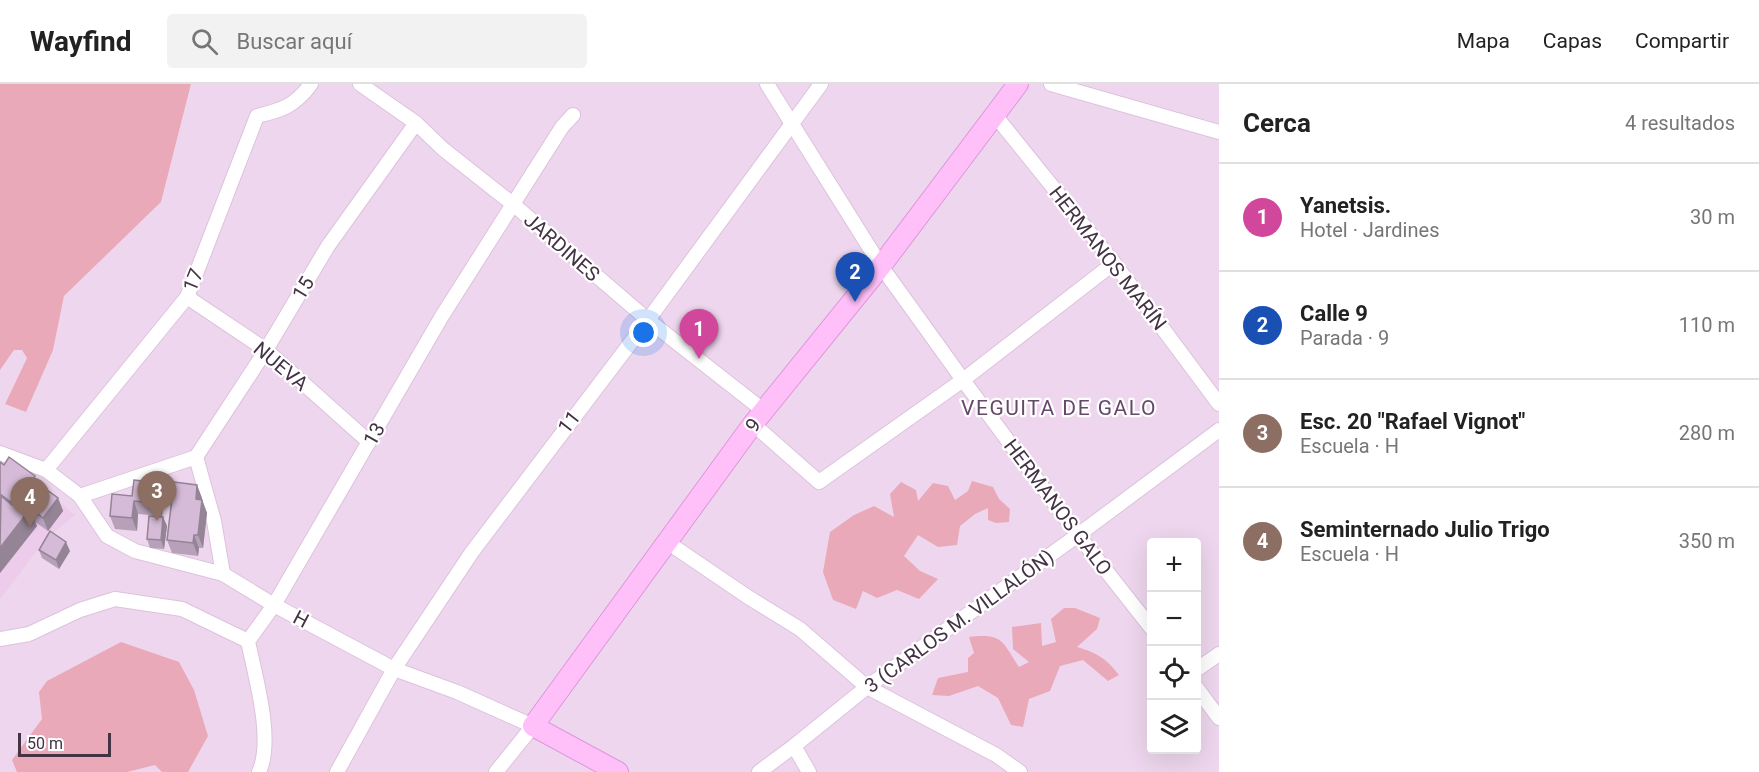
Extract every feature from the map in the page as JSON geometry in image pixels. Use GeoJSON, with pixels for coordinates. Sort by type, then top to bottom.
{"type":"FeatureCollection","features":[{"type":"Feature","properties":{"kind":"street","name":"17"},"geometry":{"type":"LineString","coordinates":[[46,470],[187,297],[257,116],[282,110],[303,94],[311,84]]}},
{"type":"Feature","properties":{"kind":"street","name":"JARDINES"},"geometry":{"type":"LineString","coordinates":[[360,84],[416,123],[443,149],[514,205],[648,320],[759,418],[819,482],[963,380]]}},
{"type":"Feature","properties":{"kind":"street","name":"HERMANOS GALO"},"geometry":{"type":"LineString","coordinates":[[767,84],[881,266],[1078,535],[1147,622]]}},
{"type":"Feature","properties":{"kind":"street","name":"11"},"geometry":{"type":"LineString","coordinates":[[337,772],[394,669],[472,552],[648,320],[821,84]]}},
{"type":"Feature","properties":{"kind":"street","name":"9"},"geometry":{"type":"LineString","coordinates":[[496,772],[533,726],[759,418],[881,266],[1018,84]]}},
{"type":"Feature","properties":{"kind":"street"},"geometry":{"type":"LineString","coordinates":[[1051,84],[1219,132]]}},
{"type":"Feature","properties":{"kind":"street","name":"HERMANOS MARÍN"},"geometry":{"type":"LineString","coordinates":[[994,114],[1114,263],[1219,404]]}},
{"type":"Feature","properties":{"kind":"street","name":"13"},"geometry":{"type":"LineString","coordinates":[[248,641],[274,605],[442,316],[562,127],[573,115]]}},
{"type":"Feature","properties":{"kind":"street","name":"15"},"geometry":{"type":"LineString","coordinates":[[196,457],[266,350],[328,246],[416,123]]}},
{"type":"Feature","properties":{"kind":"street"},"geometry":{"type":"LineString","coordinates":[[963,380],[1114,263]]}},
{"type":"Feature","properties":{"kind":"street","name":"NUEVA"},"geometry":{"type":"LineString","coordinates":[[187,297],[266,350],[369,442]]}},
{"type":"Feature","properties":{"kind":"street","name":"3 (CARLOS M. VILLALÓN)"},"geometry":{"type":"LineString","coordinates":[[759,772],[867,687],[1219,430]]}},
{"type":"Feature","properties":{"kind":"street","name":"H"},"geometry":{"type":"LineString","coordinates":[[0,453],[46,470],[80,496],[107,536],[135,551],[223,574],[274,605],[394,669],[457,692],[533,726],[618,772]]}},
{"type":"Feature","properties":{"kind":"street"},"geometry":{"type":"LineString","coordinates":[[80,496],[196,457],[214,521],[223,574]]}},
{"type":"Feature","properties":{"kind":"street"},"geometry":{"type":"LineString","coordinates":[[667,542],[800,629],[867,687],[996,755],[1020,772]]}},
{"type":"Feature","properties":{"kind":"street"},"geometry":{"type":"LineString","coordinates":[[0,639],[29,634],[80,610],[115,599],[182,609],[248,641],[265,730],[262,765],[259,772]]}},
{"type":"Feature","properties":{"kind":"street"},"geometry":{"type":"LineString","coordinates":[[1201,667],[1219,654]]}},
{"type":"Feature","properties":{"kind":"street"},"geometry":{"type":"LineString","coordinates":[[1201,693],[1219,718]]}},
{"type":"Feature","properties":{"kind":"street"},"geometry":{"type":"LineString","coordinates":[[794,746],[809,772]]}},
{"type":"Feature","properties":{"kind":"shaded area"},"geometry":{"type":"Polygon","coordinates":[[[0,84],[191,84],[161,202],[64,296],[53,350],[26,412],[5,404],[27,358],[22,350],[14,350],[0,370],[0,84]]]}},
{"type":"Feature","properties":{"kind":"shaded area"},"geometry":{"type":"Polygon","coordinates":[[[191,84],[1219,84],[1219,772],[0,772],[0,370],[14,350],[22,350],[27,358],[5,403],[53,350],[64,296],[161,202],[191,84]]]}},
{"type":"Feature","properties":{"kind":"shaded area"},"geometry":{"type":"Polygon","coordinates":[[[0,463],[23,471],[75,515],[47,538],[0,599],[0,463]]]}},
{"type":"Feature","properties":{"kind":"shaded area"},"geometry":{"type":"Polygon","coordinates":[[[972,481],[993,487],[999,499],[1010,509],[1009,522],[996,523],[988,520],[988,508],[975,514],[960,526],[957,545],[938,547],[918,535],[904,556],[920,571],[938,579],[919,599],[897,590],[877,598],[863,591],[856,609],[833,600],[823,572],[830,532],[854,515],[874,506],[894,517],[890,494],[901,482],[916,490],[918,501],[933,483],[948,486],[955,500],[968,491],[972,481]]]}},
{"type":"Feature","properties":{"kind":"shaded area"},"geometry":{"type":"Polygon","coordinates":[[[1064,608],[1075,608],[1100,618],[1097,629],[1077,647],[1101,657],[1119,675],[1108,681],[1083,660],[1060,666],[1050,691],[1029,699],[1023,727],[1011,725],[998,698],[978,686],[949,696],[932,695],[938,678],[968,672],[968,658],[974,653],[969,637],[989,636],[1001,641],[1019,667],[1029,662],[1013,649],[1012,627],[1041,623],[1042,646],[1056,642],[1051,619],[1064,608]]]}},
{"type":"Feature","properties":{"kind":"shaded area"},"geometry":{"type":"Polygon","coordinates":[[[121,642],[179,662],[194,690],[208,736],[188,772],[162,772],[155,765],[127,772],[17,772],[12,760],[42,719],[39,692],[47,681],[121,642]]]}},
{"type":"Feature","properties":{"kind":"building"},"geometry":{"type":"Polygon","coordinates":[[[9,457],[35,476],[33,480],[58,498],[43,518],[17,498],[15,497],[11,502],[0,494],[0,462],[4,465],[9,457]]]}},
{"type":"Feature","properties":{"kind":"building"},"geometry":{"type":"Polygon","coordinates":[[[134,480],[159,483],[157,503],[134,501],[132,518],[110,516],[112,494],[132,496],[134,480]]]}},
{"type":"Feature","properties":{"kind":"building"},"geometry":{"type":"Polygon","coordinates":[[[174,482],[197,485],[196,499],[202,500],[198,535],[194,535],[193,543],[167,540],[174,482]]]}},
{"type":"Feature","properties":{"kind":"building"},"geometry":{"type":"Polygon","coordinates":[[[1,496],[12,505],[17,498],[30,509],[0,548],[1,496]]]}},
{"type":"Feature","properties":{"kind":"building"},"geometry":{"type":"Polygon","coordinates":[[[149,516],[163,517],[161,540],[147,539],[149,516]]]}},
{"type":"Feature","properties":{"kind":"building"},"geometry":{"type":"Polygon","coordinates":[[[50,531],[66,542],[56,560],[39,550],[50,531]]]}},
{"type":"Feature","properties":{"kind":"place","name":"Calle 9"},"geometry":{"type":"Point","coordinates":[855,302]}},
{"type":"Feature","properties":{"kind":"place","name":"Yanetsis."},"geometry":{"type":"Point","coordinates":[699,359]}},
{"type":"Feature","properties":{"kind":"place","name":"Esc. 20 \"Rafael Vignot\""},"geometry":{"type":"Point","coordinates":[157,521]}},
{"type":"Feature","properties":{"kind":"place","name":"Seminternado Julio Trigo"},"geometry":{"type":"Point","coordinates":[30,527]}},
{"type":"Feature","properties":{"kind":"district","name":"VEGUITA DE GALO"},"geometry":{"type":"Point","coordinates":[1059,408]}}]}
